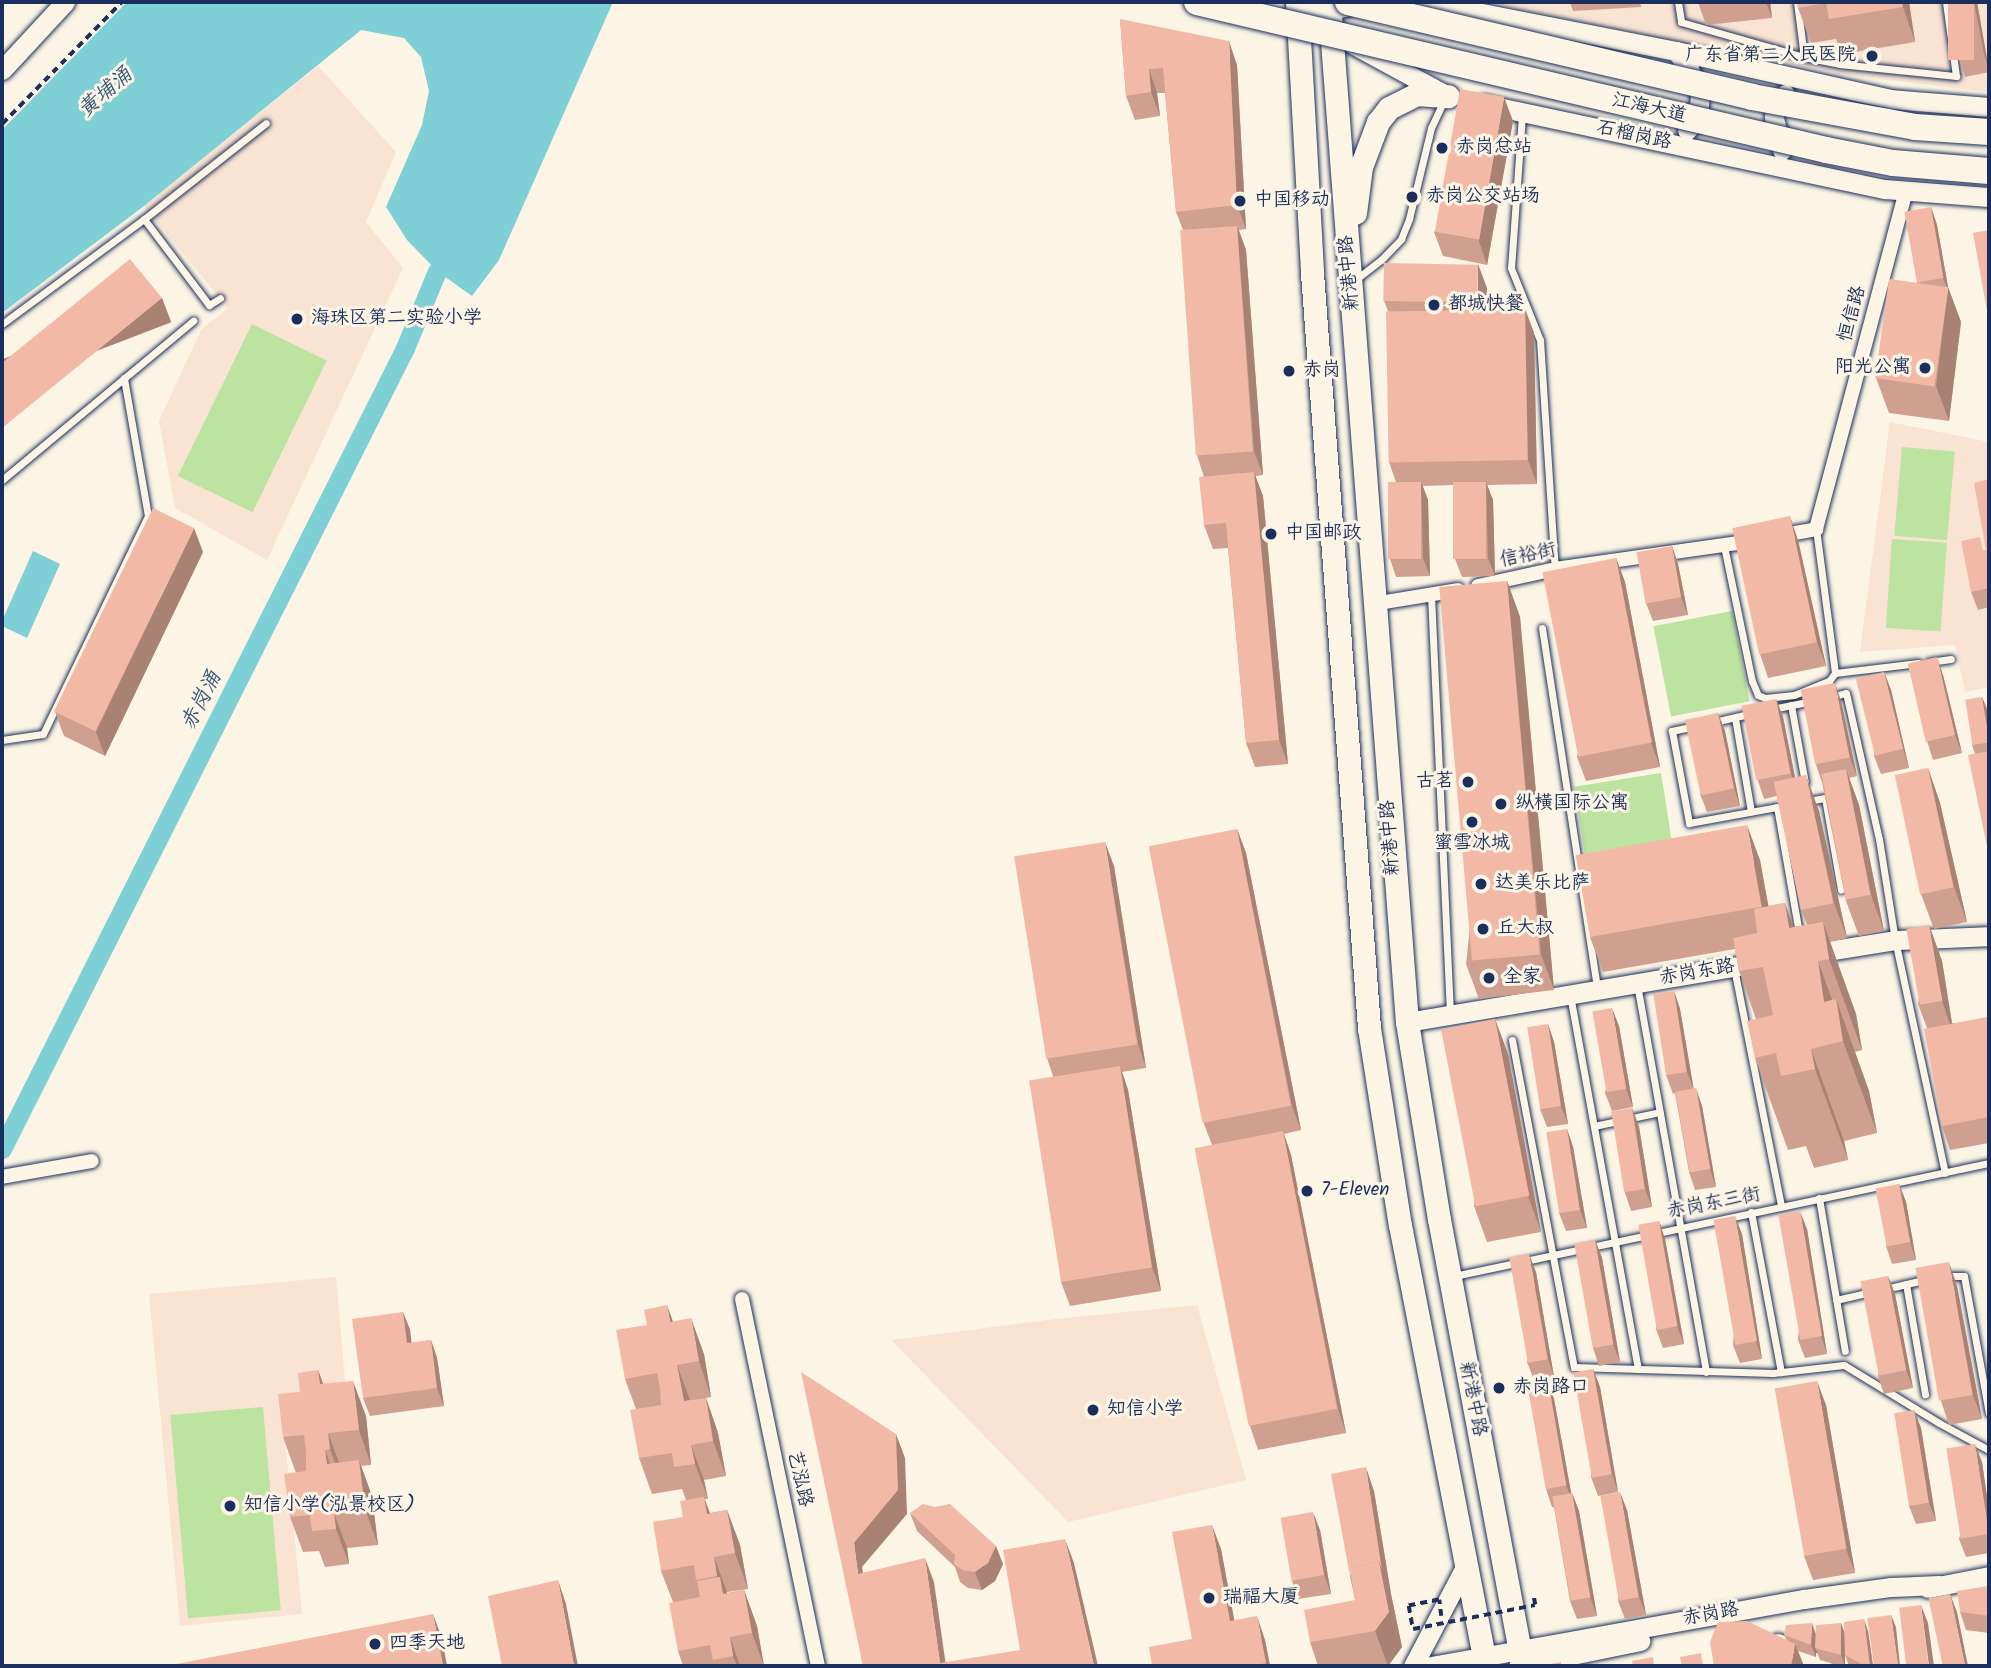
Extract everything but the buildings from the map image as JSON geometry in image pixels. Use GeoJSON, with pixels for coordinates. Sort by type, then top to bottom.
{"type":"FeatureCollection","features":[{"type":"Feature","properties":{"kind":"highway","name":"江海大道"},"geometry":{"type":"LineString","coordinates":[[1197,2],[1309,20],[1826,150],[1893,163],[1989,171]]}},
{"type":"Feature","properties":{"kind":"highway","name":"江海大道"},"geometry":{"type":"LineString","coordinates":[[1336,4],[1752,97],[1915,127],[1989,132]]}},
{"type":"Feature","properties":{"kind":"main road","name":"新港中路"},"geometry":{"type":"LineString","coordinates":[[1309,20],[1336,4]]}},
{"type":"Feature","properties":{"kind":"main road","name":"新港中路"},"geometry":{"type":"LineString","coordinates":[[1309,20],[1339,135],[1407,1022],[1449,1277],[1521,1661]]}},
{"type":"Feature","properties":{"kind":"main road","name":"新港中路"},"geometry":{"type":"LineString","coordinates":[[1309,20],[1303,137],[1369,1028],[1400,1225],[1486,1661]]}},
{"type":"Feature","properties":{"kind":"main road"},"geometry":{"type":"LineString","coordinates":[[1351,283],[1361,167],[1378,122],[1389,108],[1416,94],[1448,96]]}},
{"type":"Feature","properties":{"kind":"main road"},"geometry":{"type":"LineString","coordinates":[[1303,137],[1339,135]]}},
{"type":"Feature","properties":{"kind":"main road"},"geometry":{"type":"LineString","coordinates":[[1363,959],[1400,955]]}},
{"type":"Feature","properties":{"kind":"main road"},"geometry":{"type":"LineString","coordinates":[[1369,1028],[1407,1022]]}},
{"type":"Feature","properties":{"kind":"street"},"geometry":{"type":"LineString","coordinates":[[2,70],[65,2]]}},
{"type":"Feature","properties":{"kind":"street"},"geometry":{"type":"LineString","coordinates":[[1309,20],[1336,4],[1377,2]]}},
{"type":"Feature","properties":{"kind":"street"},"geometry":{"type":"LineString","coordinates":[[1426,2],[1676,51],[1890,99],[1989,107]]}},
{"type":"Feature","properties":{"kind":"street","name":"石榴岗路"},"geometry":{"type":"LineString","coordinates":[[1309,20],[1448,96],[1906,191],[1989,197]]}},
{"type":"Feature","properties":{"kind":"street"},"geometry":{"type":"LineString","coordinates":[[1662,142],[1687,130],[1698,117],[1701,104],[1696,81],[1676,51]]}},
{"type":"Feature","properties":{"kind":"street"},"geometry":{"type":"LineString","coordinates":[[1793,169],[1775,128],[1775,108],[1791,88],[1806,80]]}},
{"type":"Feature","properties":{"kind":"street","name":"恒信路"},"geometry":{"type":"LineString","coordinates":[[1816,529],[1906,191]]}},
{"type":"Feature","properties":{"kind":"street","name":"信裕街"},"geometry":{"type":"LineString","coordinates":[[1373,604],[1432,595],[1555,569],[1724,546],[1816,529]]}},
{"type":"Feature","properties":{"kind":"street","name":"赤岗东路"},"geometry":{"type":"LineString","coordinates":[[1407,1022],[1895,940],[1989,936]]}},
{"type":"Feature","properties":{"kind":"street"},"geometry":{"type":"LineString","coordinates":[[2,1177],[92,1161]]}},
{"type":"Feature","properties":{"kind":"street","name":"艺泓路"},"geometry":{"type":"LineString","coordinates":[[742,1299],[818,1666]]}},
{"type":"Feature","properties":{"kind":"street"},"geometry":{"type":"LineString","coordinates":[[1413,1666],[1467,1563]]}},
{"type":"Feature","properties":{"kind":"street","name":"赤岗路"},"geometry":{"type":"LineString","coordinates":[[1431,1666],[1521,1661],[1752,1628],[1989,1576]]}},
{"type":"Feature","properties":{"kind":"street","name":"赤岗路"},"geometry":{"type":"LineString","coordinates":[[1521,1661],[1861,1590],[1939,1585]]}},
{"type":"Feature","properties":{"kind":"street"},"geometry":{"type":"LineString","coordinates":[[1752,1628],[1818,1665]]}},
{"type":"Feature","properties":{"kind":"lane"},"geometry":{"type":"LineString","coordinates":[[1678,2],[1681,22],[1804,57],[1839,64],[1956,76],[1946,2]]}},
{"type":"Feature","properties":{"kind":"lane"},"geometry":{"type":"LineString","coordinates":[[1797,2],[1804,57]]}},
{"type":"Feature","properties":{"kind":"lane"},"geometry":{"type":"LineString","coordinates":[[1351,283],[1381,260],[1401,239],[1409,219],[1431,128],[1448,96]]}},
{"type":"Feature","properties":{"kind":"lane"},"geometry":{"type":"LineString","coordinates":[[1523,112],[1511,268],[1540,340],[1555,569]]}},
{"type":"Feature","properties":{"kind":"lane"},"geometry":{"type":"LineString","coordinates":[[2,324],[144,219],[266,123]]}},
{"type":"Feature","properties":{"kind":"lane"},"geometry":{"type":"LineString","coordinates":[[144,219],[209,305],[220,298]]}},
{"type":"Feature","properties":{"kind":"lane"},"geometry":{"type":"LineString","coordinates":[[2,480],[193,321]]}},
{"type":"Feature","properties":{"kind":"lane"},"geometry":{"type":"LineString","coordinates":[[2,740],[43,734],[148,516],[124,379]]}},
{"type":"Feature","properties":{"kind":"lane"},"geometry":{"type":"LineString","coordinates":[[1724,546],[1752,681],[1758,695],[1765,698],[1794,695],[1829,681],[1835,673],[1816,529]]}},
{"type":"Feature","properties":{"kind":"lane"},"geometry":{"type":"LineString","coordinates":[[1432,595],[1450,1015]]}},
{"type":"Feature","properties":{"kind":"lane"},"geometry":{"type":"LineString","coordinates":[[1542,628],[1597,990]]}},
{"type":"Feature","properties":{"kind":"lane"},"geometry":{"type":"LineString","coordinates":[[1835,673],[1951,659]]}},
{"type":"Feature","properties":{"kind":"lane"},"geometry":{"type":"LineString","coordinates":[[1788,805],[1689,823],[1672,731],[1846,693],[1879,839],[1895,940],[1945,1173]]}},
{"type":"Feature","properties":{"kind":"lane"},"geometry":{"type":"LineString","coordinates":[[1791,705],[1808,801]]}},
{"type":"Feature","properties":{"kind":"lane"},"geometry":{"type":"LineString","coordinates":[[1735,718],[1751,812]]}},
{"type":"Feature","properties":{"kind":"lane"},"geometry":{"type":"LineString","coordinates":[[1798,803],[1825,798],[1841,890]]}},
{"type":"Feature","properties":{"kind":"lane"},"geometry":{"type":"LineString","coordinates":[[1777,807],[1789,958]]}},
{"type":"Feature","properties":{"kind":"lane"},"geometry":{"type":"LineString","coordinates":[[1734,967],[1781,1206]]}},
{"type":"Feature","properties":{"kind":"lane"},"geometry":{"type":"LineString","coordinates":[[1637,983],[1706,1372]]}},
{"type":"Feature","properties":{"kind":"lane"},"geometry":{"type":"LineString","coordinates":[[1570,995],[1638,1369]]}},
{"type":"Feature","properties":{"kind":"lane"},"geometry":{"type":"LineString","coordinates":[[1512,1040],[1574,1367],[1781,1372],[1844,1365],[1989,1450]]}},
{"type":"Feature","properties":{"kind":"lane"},"geometry":{"type":"LineString","coordinates":[[1594,1126],[1660,1112]]}},
{"type":"Feature","properties":{"kind":"lane","name":"赤岗东三街"},"geometry":{"type":"LineString","coordinates":[[1449,1277],[1989,1163]]}},
{"type":"Feature","properties":{"kind":"lane"},"geometry":{"type":"LineString","coordinates":[[1819,1199],[1845,1351]]}},
{"type":"Feature","properties":{"kind":"lane"},"geometry":{"type":"LineString","coordinates":[[1751,1212],[1781,1372]]}},
{"type":"Feature","properties":{"kind":"lane"},"geometry":{"type":"LineString","coordinates":[[1836,1300],[1946,1276],[1964,1276],[1989,1413]]}},
{"type":"Feature","properties":{"kind":"lane"},"geometry":{"type":"LineString","coordinates":[[1906,1284],[1925,1394]]}},
{"type":"Feature","properties":{"kind":"path"},"geometry":{"type":"LineString","coordinates":[[2,124],[122,2]]}},
{"type":"Feature","properties":{"kind":"path"},"geometry":{"type":"LineString","coordinates":[[1441,1616],[1439,1600],[1409,1606],[1413,1629],[1535,1605],[1533,1594]]}},
{"type":"Feature","properties":{"kind":"shaded area","name":"广东省第二人民医院"},"geometry":{"type":"Polygon","coordinates":[[[1485,2],[1989,2],[1989,92],[1839,74],[1485,2]]]}},
{"type":"Feature","properties":{"kind":"shaded area","name":"海珠区第二实验小学"},"geometry":{"type":"Polygon","coordinates":[[[318,66],[396,152],[366,222],[403,268],[267,560],[175,508],[159,421],[201,330],[228,308],[144,206],[318,66]]]}},
{"type":"Feature","properties":{"kind":"shaded area"},"geometry":{"type":"Polygon","coordinates":[[[1890,422],[1989,442],[1989,687],[1965,692],[1955,645],[1860,652],[1890,422]]]}},
{"type":"Feature","properties":{"kind":"shaded area","name":"知信小学(泓景校区)"},"geometry":{"type":"Polygon","coordinates":[[[336,1277],[346,1392],[281,1398],[302,1614],[180,1626],[149,1294],[336,1277]]]}},
{"type":"Feature","properties":{"kind":"shaded area","name":"知信小学"},"geometry":{"type":"Polygon","coordinates":[[[1197,1305],[1246,1480],[1068,1522],[891,1340],[1056,1319],[1197,1305]]]}},
{"type":"Feature","properties":{"kind":"green space"},"geometry":{"type":"Polygon","coordinates":[[[252,324],[327,360],[253,512],[178,476],[252,324]]]}},
{"type":"Feature","properties":{"kind":"green space"},"geometry":{"type":"Polygon","coordinates":[[[1902,447],[1955,452],[1947,540],[1894,536],[1902,447]]]}},
{"type":"Feature","properties":{"kind":"green space"},"geometry":{"type":"Polygon","coordinates":[[[1892,539],[1947,543],[1941,632],[1886,628],[1892,539]]]}},
{"type":"Feature","properties":{"kind":"green space"},"geometry":{"type":"Polygon","coordinates":[[[1732,611],[1750,701],[1671,717],[1653,626],[1732,611]]]}},
{"type":"Feature","properties":{"kind":"green space"},"geometry":{"type":"Polygon","coordinates":[[[1661,773],[1676,870],[1589,884],[1574,787],[1661,773]]]}},
{"type":"Feature","properties":{"kind":"green space"},"geometry":{"type":"Polygon","coordinates":[[[263,1407],[281,1610],[188,1618],[170,1415],[263,1407]]]}},
{"type":"Feature","properties":{"kind":"water","name":"黄埔涌"},"geometry":{"type":"Polygon","coordinates":[[[127,2],[613,2],[499,260],[472,296],[437,271],[407,240],[386,207],[422,125],[429,91],[421,57],[404,38],[361,30],[144,206],[2,313],[2,130],[127,2]]]}},
{"type":"Feature","properties":{"kind":"water"},"geometry":{"type":"Polygon","coordinates":[[[33,551],[60,564],[27,638],[2,626],[2,621],[33,551]]]}},
{"type":"Feature","properties":{"kind":"waterway","name":"赤岗涌"},"geometry":{"type":"LineString","coordinates":[[2,1149],[405,348],[437,271]]}},
{"type":"Feature","properties":{"kind":"place","name":"广东省第二人民医院"},"geometry":{"type":"Point","coordinates":[1872,56]}},
{"type":"Feature","properties":{"kind":"place","name":"赤岗总站"},"geometry":{"type":"Point","coordinates":[1442,148]}},
{"type":"Feature","properties":{"kind":"place","name":"赤岗公交站场"},"geometry":{"type":"Point","coordinates":[1412,197]}},
{"type":"Feature","properties":{"kind":"place","name":"中国移动"},"geometry":{"type":"Point","coordinates":[1240,201]}},
{"type":"Feature","properties":{"kind":"place","name":"都城快餐"},"geometry":{"type":"Point","coordinates":[1434,305]}},
{"type":"Feature","properties":{"kind":"place","name":"海珠区第二实验小学"},"geometry":{"type":"Point","coordinates":[297,319]}},
{"type":"Feature","properties":{"kind":"place","name":"阳光公寓"},"geometry":{"type":"Point","coordinates":[1925,368]}},
{"type":"Feature","properties":{"kind":"place","name":"赤岗"},"geometry":{"type":"Point","coordinates":[1289,371]}},
{"type":"Feature","properties":{"kind":"place","name":"中国邮政"},"geometry":{"type":"Point","coordinates":[1271,534]}},
{"type":"Feature","properties":{"kind":"place","name":"古茗"},"geometry":{"type":"Point","coordinates":[1468,782]}},
{"type":"Feature","properties":{"kind":"place","name":"纵横国际公寓"},"geometry":{"type":"Point","coordinates":[1501,804]}},
{"type":"Feature","properties":{"kind":"place","name":"蜜雪冰城"},"geometry":{"type":"Point","coordinates":[1472,822]}},
{"type":"Feature","properties":{"kind":"place","name":"达美乐比萨"},"geometry":{"type":"Point","coordinates":[1481,884]}},
{"type":"Feature","properties":{"kind":"place","name":"丘大叔"},"geometry":{"type":"Point","coordinates":[1483,929]}},
{"type":"Feature","properties":{"kind":"place","name":"全家"},"geometry":{"type":"Point","coordinates":[1489,978]}},
{"type":"Feature","properties":{"kind":"place","name":"7-Eleven"},"geometry":{"type":"Point","coordinates":[1307,1191]}},
{"type":"Feature","properties":{"kind":"place","name":"赤岗路口"},"geometry":{"type":"Point","coordinates":[1499,1388]}},
{"type":"Feature","properties":{"kind":"place","name":"知信小学"},"geometry":{"type":"Point","coordinates":[1093,1410]}},
{"type":"Feature","properties":{"kind":"place","name":"知信小学(泓景校区)"},"geometry":{"type":"Point","coordinates":[230,1506]}},
{"type":"Feature","properties":{"kind":"place","name":"瑞福大厦"},"geometry":{"type":"Point","coordinates":[1209,1598]}},
{"type":"Feature","properties":{"kind":"place","name":"四季天地"},"geometry":{"type":"Point","coordinates":[375,1644]}}]}
